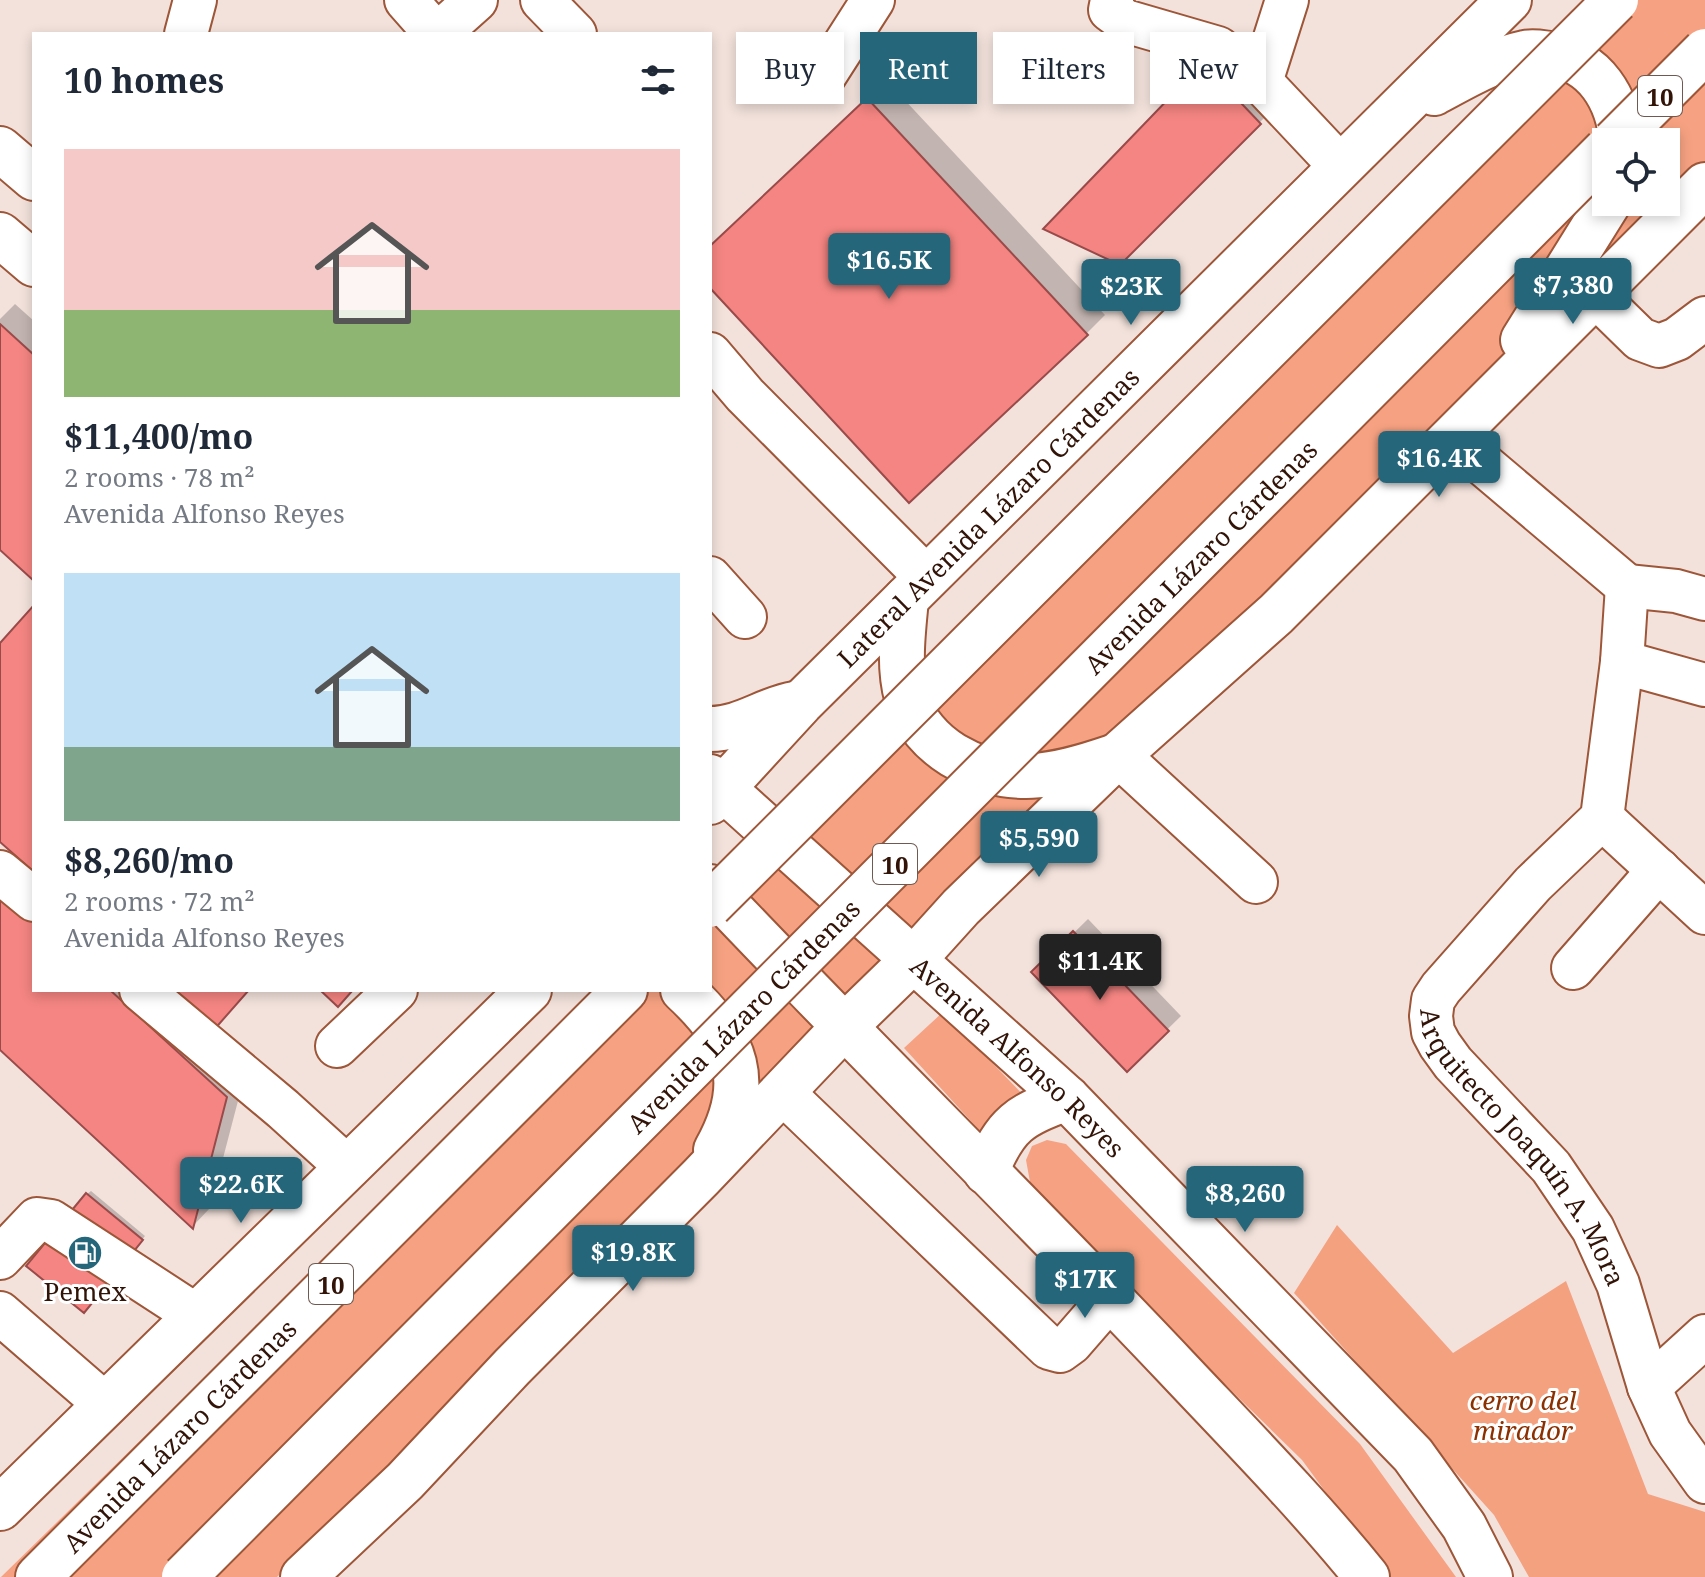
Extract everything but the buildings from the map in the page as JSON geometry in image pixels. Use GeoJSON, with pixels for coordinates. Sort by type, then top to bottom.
{"type":"FeatureCollection","features":[{"type":"Feature","properties":{"kind":"main road","name":"Lateral Avenida Lázaro Cárdenas"},"geometry":{"type":"LineString","coordinates":[[714,789],[1509,0]]}},
{"type":"Feature","properties":{"kind":"main road"},"geometry":{"type":"LineString","coordinates":[[712,903],[1616,0]]}},
{"type":"Feature","properties":{"kind":"main road"},"geometry":{"type":"LineString","coordinates":[[1394,114],[1492,62],[1529,51],[1561,56],[1600,79],[1611,96],[1621,128]]}},
{"type":"Feature","properties":{"kind":"main road","name":"10"},"geometry":{"type":"LineString","coordinates":[[1628,128],[1705,51]]}},
{"type":"Feature","properties":{"kind":"main road"},"geometry":{"type":"LineString","coordinates":[[0,149],[32,176]]}},
{"type":"Feature","properties":{"kind":"main road","name":"Avenida Lázaro Cárdenas"},"geometry":{"type":"LineString","coordinates":[[184,1577],[1592,164]]}},
{"type":"Feature","properties":{"kind":"main road"},"geometry":{"type":"LineString","coordinates":[[303,1577],[405,1481],[512,1367],[914,959],[961,907],[1118,755],[1276,614],[1595,295],[1700,202]]}},
{"type":"Feature","properties":{"kind":"main road"},"geometry":{"type":"LineString","coordinates":[[1463,427],[1600,216]]}},
{"type":"Feature","properties":{"kind":"main road"},"geometry":{"type":"LineString","coordinates":[[0,235],[32,262]]}},
{"type":"Feature","properties":{"kind":"main road"},"geometry":{"type":"LineString","coordinates":[[916,589],[902,667],[907,699],[920,725],[939,747],[991,773],[1021,777],[1082,767],[1118,755]]}},
{"type":"Feature","properties":{"kind":"main road"},"geometry":{"type":"LineString","coordinates":[[712,729],[730,728],[779,707],[801,703]]}},
{"type":"Feature","properties":{"kind":"main road","name":"Avenida Alfonso Reyes"},"geometry":{"type":"LineString","coordinates":[[714,789],[914,959],[1067,1098],[1413,1455],[1464,1526],[1490,1577]]}},
{"type":"Feature","properties":{"kind":"main road"},"geometry":{"type":"LineString","coordinates":[[712,889],[843,1028],[1111,1297],[1281,1478],[1367,1577]]}},
{"type":"Feature","properties":{"kind":"main road","name":"Avenida Lázaro Cárdenas"},"geometry":{"type":"LineString","coordinates":[[38,1577],[623,992]]}},
{"type":"Feature","properties":{"kind":"main road"},"geometry":{"type":"LineString","coordinates":[[685,992],[725,1035],[736,1067],[735,1106],[725,1135],[701,1177]]}},
{"type":"Feature","properties":{"kind":"main road"},"geometry":{"type":"LineString","coordinates":[[0,1508],[530,993]]}},
{"type":"Feature","properties":{"kind":"main road"},"geometry":{"type":"LineString","coordinates":[[986,1172],[1003,1135],[1027,1113],[1067,1098]]}},
{"type":"Feature","properties":{"kind":"lane"},"geometry":{"type":"LineString","coordinates":[[187,32],[195,0]]}},
{"type":"Feature","properties":{"kind":"lane"},"geometry":{"type":"LineString","coordinates":[[406,0],[435,32]]}},
{"type":"Feature","properties":{"kind":"lane"},"geometry":{"type":"LineString","coordinates":[[439,32],[476,0]]}},
{"type":"Feature","properties":{"kind":"lane"},"geometry":{"type":"LineString","coordinates":[[542,0],[573,32]]}},
{"type":"Feature","properties":{"kind":"lane"},"geometry":{"type":"LineString","coordinates":[[844,45],[873,0]]}},
{"type":"Feature","properties":{"kind":"lane"},"geometry":{"type":"LineString","coordinates":[[1112,0],[1110,10],[1125,21],[1163,32]]}},
{"type":"Feature","properties":{"kind":"lane"},"geometry":{"type":"LineString","coordinates":[[1266,66],[1287,0]]}},
{"type":"Feature","properties":{"kind":"lane"},"geometry":{"type":"LineString","coordinates":[[1266,87],[1341,167]]}},
{"type":"Feature","properties":{"kind":"lane"},"geometry":{"type":"LineString","coordinates":[[1595,295],[1640,339],[1659,346],[1677,339],[1705,318]]}},
{"type":"Feature","properties":{"kind":"lane"},"geometry":{"type":"LineString","coordinates":[[712,356],[916,589]]}},
{"type":"Feature","properties":{"kind":"lane"},"geometry":{"type":"LineString","coordinates":[[1463,427],[1627,586],[1676,591],[1705,599]]}},
{"type":"Feature","properties":{"kind":"lane"},"geometry":{"type":"LineString","coordinates":[[712,580],[745,617]]}},
{"type":"Feature","properties":{"kind":"lane"},"geometry":{"type":"LineString","coordinates":[[1627,586],[1622,662],[1602,818],[1705,913]]}},
{"type":"Feature","properties":{"kind":"lane"},"geometry":{"type":"LineString","coordinates":[[1622,662],[1705,685]]}},
{"type":"Feature","properties":{"kind":"lane"},"geometry":{"type":"LineString","coordinates":[[1118,755],[1256,882]]}},
{"type":"Feature","properties":{"kind":"lane","name":"Arquitecto Joaquín A. Mora"},"geometry":{"type":"LineString","coordinates":[[1602,818],[1533,884],[1441,988],[1433,1000],[1433,1032],[1453,1063],[1551,1167],[1593,1229],[1618,1284],[1649,1387],[1670,1433],[1705,1482]]}},
{"type":"Feature","properties":{"kind":"lane"},"geometry":{"type":"LineString","coordinates":[[1573,968],[1659,870]]}},
{"type":"Feature","properties":{"kind":"lane"},"geometry":{"type":"LineString","coordinates":[[0,872],[32,898]]}},
{"type":"Feature","properties":{"kind":"lane"},"geometry":{"type":"LineString","coordinates":[[143,992],[348,1168]]}},
{"type":"Feature","properties":{"kind":"lane"},"geometry":{"type":"LineString","coordinates":[[337,1046],[394,992]]}},
{"type":"Feature","properties":{"kind":"lane"},"geometry":{"type":"LineString","coordinates":[[782,1092],[1049,1348],[1060,1351],[1071,1343],[1111,1297]]}},
{"type":"Feature","properties":{"kind":"lane"},"geometry":{"type":"LineString","coordinates":[[0,1258],[37,1219],[51,1221],[197,1316]]}},
{"type":"Feature","properties":{"kind":"lane"},"geometry":{"type":"LineString","coordinates":[[0,1313],[106,1405]]}},
{"type":"Feature","properties":{"kind":"lane"},"geometry":{"type":"LineString","coordinates":[[1649,1387],[1705,1336]]}},
{"type":"Feature","properties":{"kind":"shaded area"},"geometry":{"type":"Polygon","coordinates":[[[1595,0],[1705,0],[1705,177],[1680,202],[1680,128],[1592,128],[1592,216],[1665,216],[506,1358],[277,1577],[1,1577],[598,992],[712,992],[712,874],[817,766],[1280,314],[1595,0]]]}},
{"type":"Feature","properties":{"kind":"shaded area"},"geometry":{"type":"Polygon","coordinates":[[[943,1012],[1029,1101],[991,1143],[904,1048],[943,1012]]]}},
{"type":"Feature","properties":{"kind":"shaded area"},"geometry":{"type":"Polygon","coordinates":[[[1047,1140],[1066,1144],[1360,1444],[1456,1577],[1388,1577],[1302,1460],[1050,1208],[1030,1182],[1026,1160],[1032,1146],[1047,1140]]]}},
{"type":"Feature","properties":{"kind":"green space","name":"cerro del mirador"},"geometry":{"type":"Polygon","coordinates":[[[1337,1225],[1453,1353],[1566,1281],[1648,1494],[1705,1512],[1705,1577],[1529,1577],[1494,1515],[1294,1293],[1337,1225]]]}},
{"type":"Feature","properties":{"kind":"place","name":"Pemex"},"geometry":{"type":"Point","coordinates":[85,1253]}}]}
